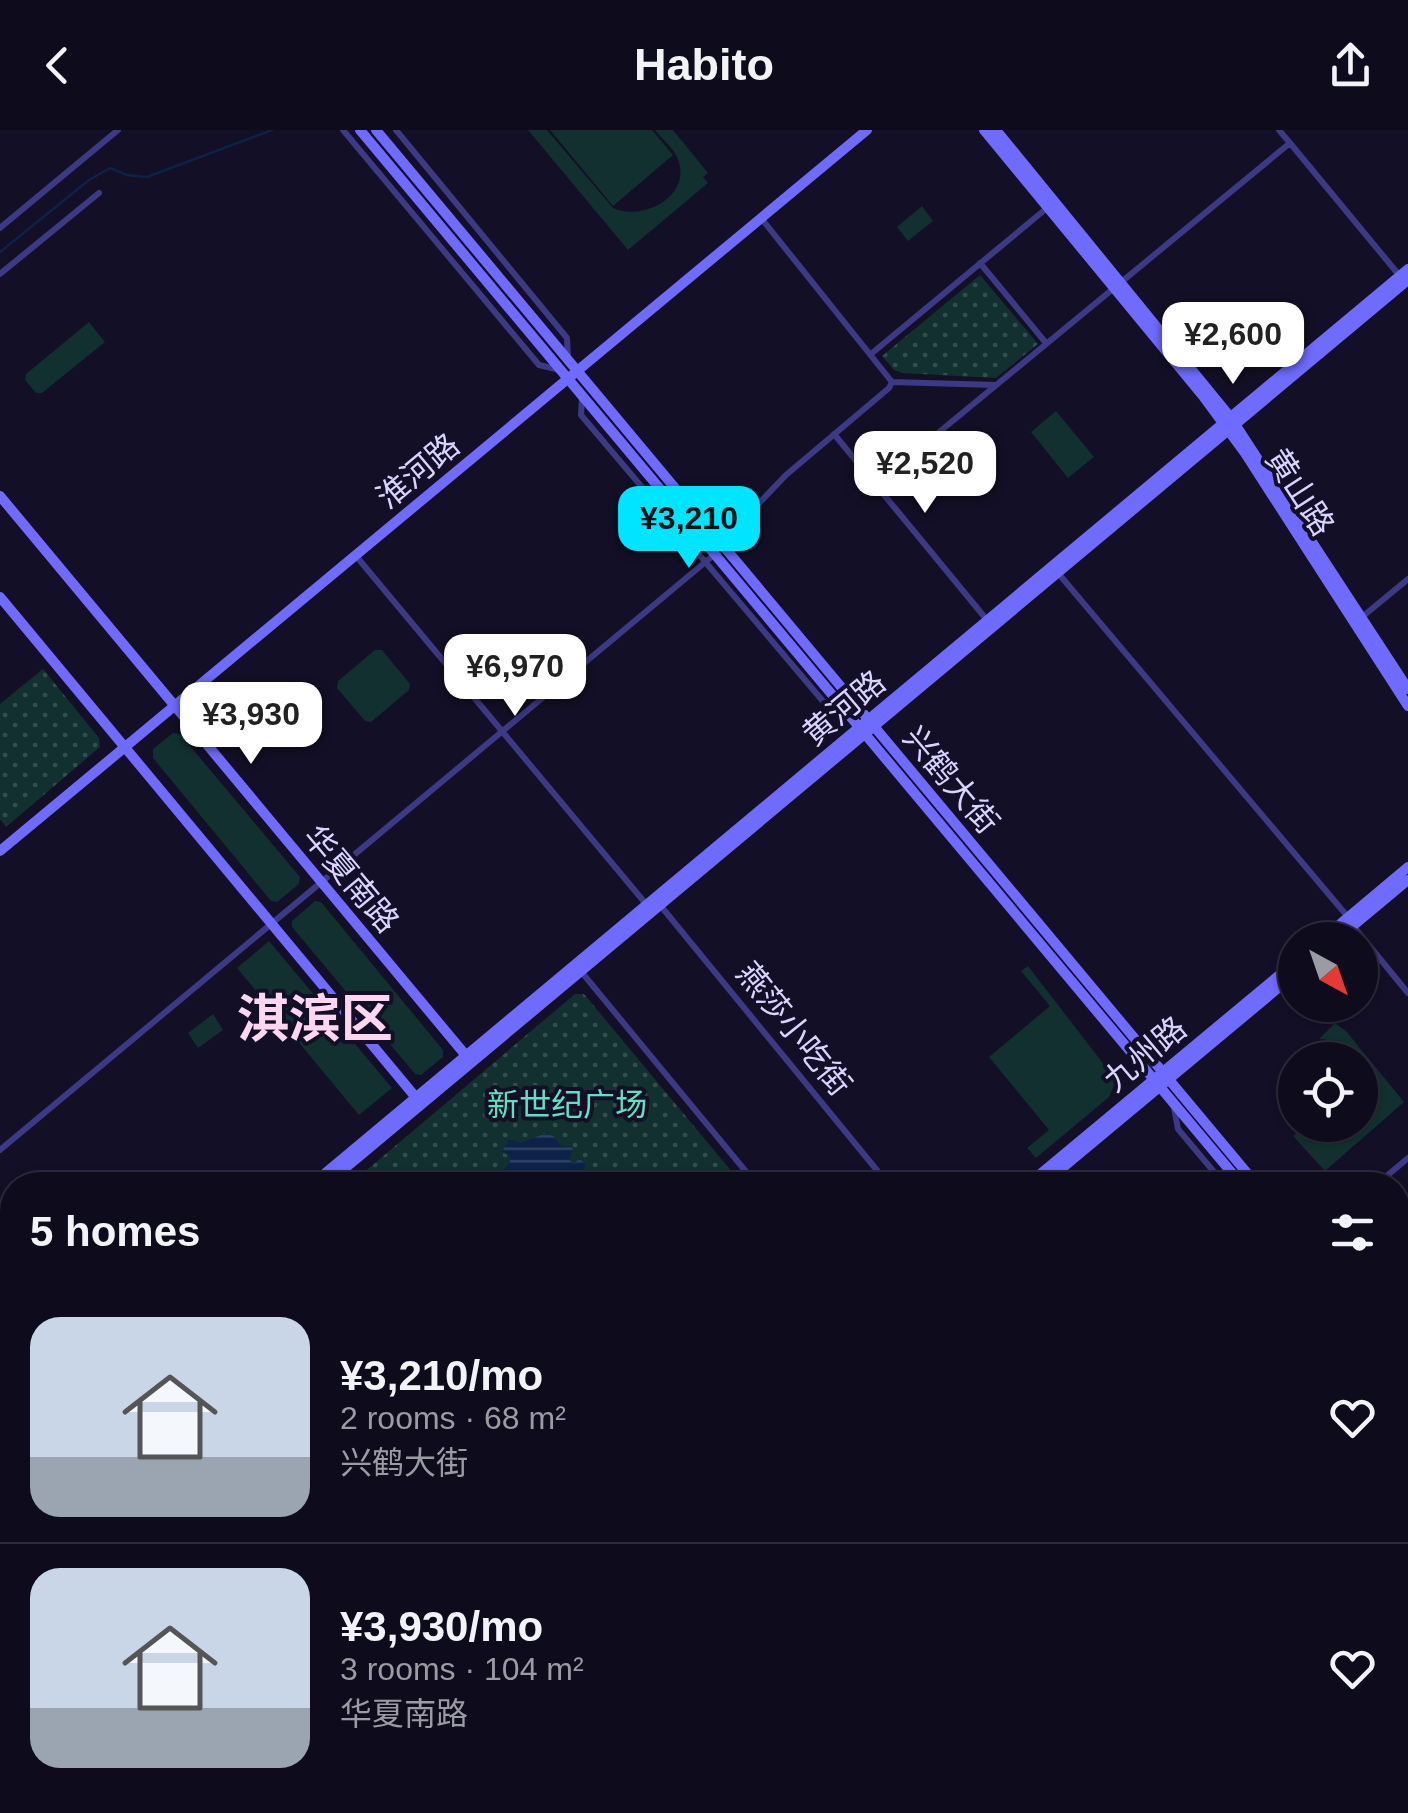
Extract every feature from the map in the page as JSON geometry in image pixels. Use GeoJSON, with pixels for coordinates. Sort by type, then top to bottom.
{"type":"FeatureCollection","features":[{"type":"Feature","properties":{"kind":"street"},"geometry":{"type":"LineString","coordinates":[[0,228],[118,130]]}},
{"type":"Feature","properties":{"kind":"street"},"geometry":{"type":"LineString","coordinates":[[343,130],[540,366],[568,370],[567,338],[396,130]]}},
{"type":"Feature","properties":{"kind":"street","name":"兴鹤大街"},"geometry":{"type":"LineString","coordinates":[[360,130],[568,370],[582,396],[843,708],[867,727]]}},
{"type":"Feature","properties":{"kind":"street","name":"兴鹤大街"},"geometry":{"type":"LineString","coordinates":[[376,130],[713,553],[867,727],[1162,1079],[1245,1172]]}},
{"type":"Feature","properties":{"kind":"street","name":"淮河路"},"geometry":{"type":"LineString","coordinates":[[0,851],[356,556],[568,370],[867,130]]}},
{"type":"Feature","properties":{"kind":"street","name":"黄山路"},"geometry":{"type":"LineString","coordinates":[[984,130],[1118,285]]}},
{"type":"Feature","properties":{"kind":"street","name":"黄山路"},"geometry":{"type":"LineString","coordinates":[[996,130],[1230,424],[1408,689]]}},
{"type":"Feature","properties":{"kind":"street"},"geometry":{"type":"LineString","coordinates":[[1280,130],[1405,275]]}},
{"type":"Feature","properties":{"kind":"street"},"geometry":{"type":"LineString","coordinates":[[876,484],[1290,143]]}},
{"type":"Feature","properties":{"kind":"street"},"geometry":{"type":"LineString","coordinates":[[0,274],[99,193]]}},
{"type":"Feature","properties":{"kind":"street"},"geometry":{"type":"LineString","coordinates":[[871,354],[1048,207]]}},
{"type":"Feature","properties":{"kind":"street"},"geometry":{"type":"LineString","coordinates":[[761,218],[892,382]]}},
{"type":"Feature","properties":{"kind":"street"},"geometry":{"type":"LineString","coordinates":[[980,264],[1046,344]]}},
{"type":"Feature","properties":{"kind":"street","name":"黄河路"},"geometry":{"type":"LineString","coordinates":[[578,968],[647,905],[1058,573],[1405,275]]}},
{"type":"Feature","properties":{"kind":"street"},"geometry":{"type":"LineString","coordinates":[[892,382],[996,385]]}},
{"type":"Feature","properties":{"kind":"street"},"geometry":{"type":"LineString","coordinates":[[0,1150],[713,553],[786,475],[892,382]]}},
{"type":"Feature","properties":{"kind":"street","name":"黄山路"},"geometry":{"type":"LineString","coordinates":[[1230,424],[1408,706]]}},
{"type":"Feature","properties":{"kind":"street","name":"黄河路"},"geometry":{"type":"LineString","coordinates":[[340,1172],[578,968],[660,905],[988,620],[1230,424]]}},
{"type":"Feature","properties":{"kind":"street"},"geometry":{"type":"LineString","coordinates":[[834,434],[988,620]]}},
{"type":"Feature","properties":{"kind":"street","name":"华夏南路"},"geometry":{"type":"LineString","coordinates":[[0,496],[469,1059]]}},
{"type":"Feature","properties":{"kind":"street"},"geometry":{"type":"LineString","coordinates":[[356,556],[647,905]]}},
{"type":"Feature","properties":{"kind":"street"},"geometry":{"type":"LineString","coordinates":[[1058,573],[1350,922]]}},
{"type":"Feature","properties":{"kind":"street"},"geometry":{"type":"LineString","coordinates":[[1362,617],[1408,579]]}},
{"type":"Feature","properties":{"kind":"street"},"geometry":{"type":"LineString","coordinates":[[0,597],[419,1101]]}},
{"type":"Feature","properties":{"kind":"street"},"geometry":{"type":"LineString","coordinates":[[1350,922],[1408,867]]}},
{"type":"Feature","properties":{"kind":"street"},"geometry":{"type":"LineString","coordinates":[[1350,922],[1408,880]]}},
{"type":"Feature","properties":{"kind":"street","name":"燕莎小吃街"},"geometry":{"type":"LineString","coordinates":[[660,905],[878,1172]]}},
{"type":"Feature","properties":{"kind":"street"},"geometry":{"type":"LineString","coordinates":[[1378,957],[1408,994]]}},
{"type":"Feature","properties":{"kind":"street"},"geometry":{"type":"LineString","coordinates":[[578,968],[746,1172]]}},
{"type":"Feature","properties":{"kind":"street","name":"九州路"},"geometry":{"type":"LineString","coordinates":[[1057,1172],[1278,977]]}},
{"type":"Feature","properties":{"kind":"street","name":"九州路"},"geometry":{"type":"LineString","coordinates":[[1044,1172],[1278,987]]}},
{"type":"Feature","properties":{"kind":"street","name":"兴鹤大街"},"geometry":{"type":"LineString","coordinates":[[1162,1079],[1173,1102],[1231,1172]]}},
{"type":"Feature","properties":{"kind":"street","name":"黄河路"},"geometry":{"type":"LineString","coordinates":[[329,1172],[419,1101]]}},
{"type":"Feature","properties":{"kind":"street"},"geometry":{"type":"LineString","coordinates":[[1173,1102],[1178,1130],[1214,1172]]}},
{"type":"Feature","properties":{"kind":"green space"},"geometry":{"type":"Polygon","coordinates":[[[528,130],[547,130],[613,208],[652,208],[673,193],[679,182],[676,155],[655,130],[673,130],[708,173],[703,177],[708,183],[628,250],[528,130]]]}},
{"type":"Feature","properties":{"kind":"green space"},"geometry":{"type":"Polygon","coordinates":[[[550,130],[652,130],[673,155],[613,206],[550,130]]]}},
{"type":"Feature","properties":{"kind":"green space"},"geometry":{"type":"Polygon","coordinates":[[[922,206],[933,221],[908,241],[897,227],[922,206]]]}},
{"type":"Feature","properties":{"kind":"green space"},"geometry":{"type":"Polygon","coordinates":[[[980,275],[1038,344],[996,378],[894,370],[882,356],[980,275]]]}},
{"type":"Feature","properties":{"kind":"green space"},"geometry":{"type":"Polygon","coordinates":[[[89,322],[105,342],[42,393],[36,393],[25,380],[26,374],[89,322]]]}},
{"type":"Feature","properties":{"kind":"green space"},"geometry":{"type":"Polygon","coordinates":[[[1056,411],[1094,457],[1068,478],[1031,432],[1056,411]]]}},
{"type":"Feature","properties":{"kind":"green space"},"geometry":{"type":"Polygon","coordinates":[[[375,650],[382,650],[410,684],[409,690],[371,722],[365,721],[337,688],[338,681],[375,650]]]}},
{"type":"Feature","properties":{"kind":"green space"},"geometry":{"type":"Polygon","coordinates":[[[43,669],[99,738],[100,747],[6,827],[0,819],[0,704],[43,669]]]}},
{"type":"Feature","properties":{"kind":"green space"},"geometry":{"type":"Polygon","coordinates":[[[173,733],[180,734],[300,877],[299,884],[277,902],[271,901],[153,758],[153,749],[173,733]]]}},
{"type":"Feature","properties":{"kind":"green space"},"geometry":{"type":"Polygon","coordinates":[[[315,901],[321,902],[443,1050],[443,1057],[421,1075],[415,1074],[292,927],[292,921],[315,901]]]}},
{"type":"Feature","properties":{"kind":"green space"},"geometry":{"type":"Polygon","coordinates":[[[269,941],[392,1088],[359,1115],[237,968],[269,941]]]}},
{"type":"Feature","properties":{"kind":"green space"},"geometry":{"type":"Polygon","coordinates":[[[1028,966],[1115,1083],[1109,1097],[1036,1158],[1027,1148],[1049,1130],[989,1057],[1050,1006],[1021,971],[1028,966]]]}},
{"type":"Feature","properties":{"kind":"green space","name":"新世纪广场"},"geometry":{"type":"Polygon","coordinates":[[[575,994],[584,994],[732,1172],[364,1172],[575,994]]]}},
{"type":"Feature","properties":{"kind":"green space"},"geometry":{"type":"Polygon","coordinates":[[[213,1014],[223,1030],[198,1048],[188,1033],[213,1014]]]}},
{"type":"Feature","properties":{"kind":"green space"},"geometry":{"type":"Polygon","coordinates":[[[1335,1023],[1355,1042],[1339,1042],[1319,1039],[1335,1023]]]}},
{"type":"Feature","properties":{"kind":"green space"},"geometry":{"type":"Polygon","coordinates":[[[1378,1070],[1404,1102],[1378,1125],[1378,1070]]]}},
{"type":"Feature","properties":{"kind":"green space"},"geometry":{"type":"Polygon","coordinates":[[[1298,1142],[1358,1142],[1325,1171],[1298,1142]]]}},
{"type":"Feature","properties":{"kind":"water"},"geometry":{"type":"Polygon","coordinates":[[[546,1133],[560,1145],[573,1147],[573,1164],[579,1159],[586,1164],[582,1172],[502,1172],[510,1162],[510,1156],[502,1152],[509,1139],[521,1143],[546,1133]]]}},
{"type":"Feature","properties":{"kind":"waterway"},"geometry":{"type":"LineString","coordinates":[[0,252],[89,180],[110,168],[147,177],[272,130]]}},
{"type":"Feature","properties":{"kind":"district","name":"淇滨区"},"geometry":{"type":"Point","coordinates":[315,1019]}}]}
